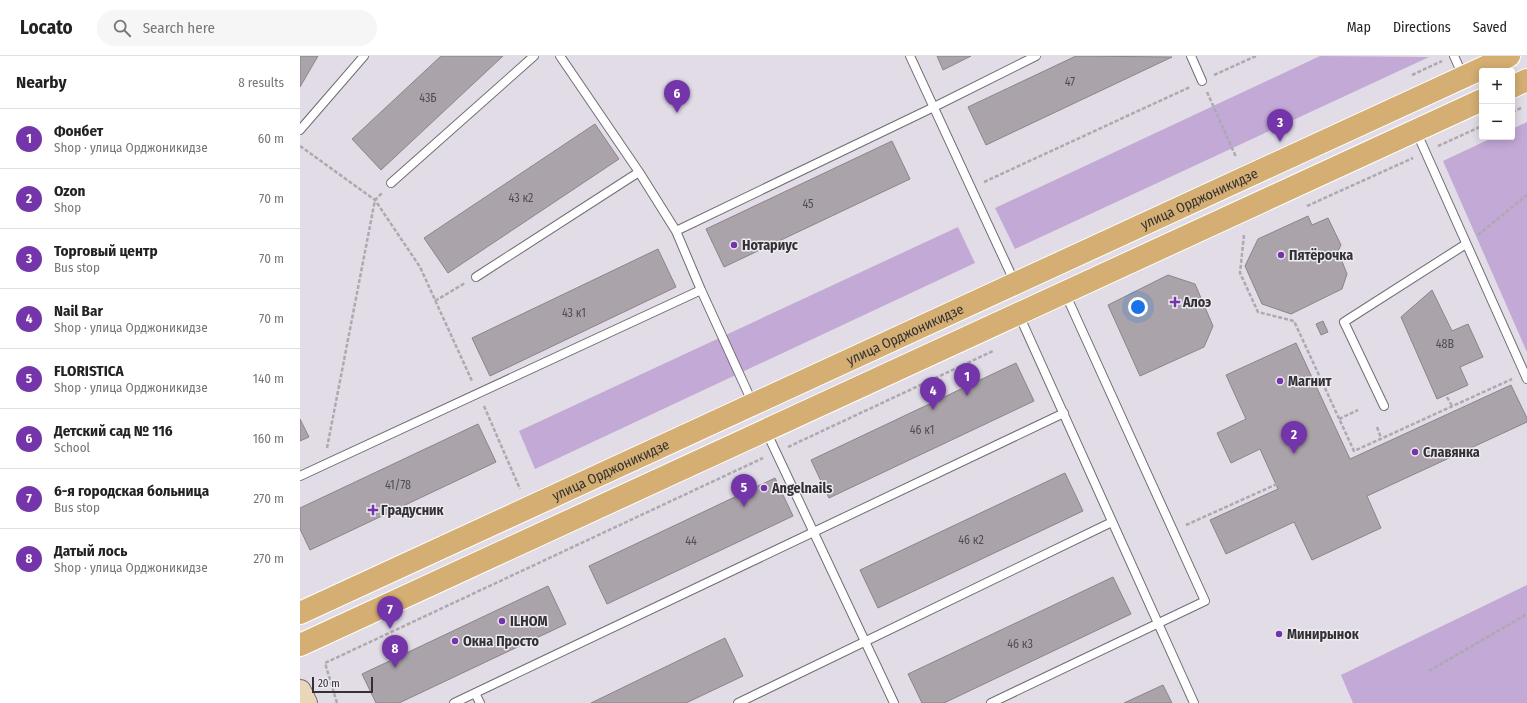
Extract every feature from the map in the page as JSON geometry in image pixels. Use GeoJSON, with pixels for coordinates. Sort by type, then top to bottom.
{"type":"FeatureCollection","features":[{"type":"Feature","properties":{"kind":"main road","name":"улица Орджоникидзе"},"geometry":{"type":"LineString","coordinates":[[300,613],[1509,56]]}},
{"type":"Feature","properties":{"kind":"main road"},"geometry":{"type":"LineString","coordinates":[[1515,85],[1527,80]]}},
{"type":"Feature","properties":{"kind":"main road"},"geometry":{"type":"LineString","coordinates":[[1416,131],[1415,120],[1417,111],[1422,102],[1432,92]]}},
{"type":"Feature","properties":{"kind":"main road","name":"улица Орджоникидзе"},"geometry":{"type":"LineString","coordinates":[[300,644],[1479,101]]}},
{"type":"Feature","properties":{"kind":"street"},"geometry":{"type":"LineString","coordinates":[[300,691],[306,703]]}},
{"type":"Feature","properties":{"kind":"lane"},"geometry":{"type":"LineString","coordinates":[[300,130],[364,56]]}},
{"type":"Feature","properties":{"kind":"lane"},"geometry":{"type":"LineString","coordinates":[[391,183],[534,56]]}},
{"type":"Feature","properties":{"kind":"lane"},"geometry":{"type":"LineString","coordinates":[[560,56],[639,172],[676,231],[701,290],[754,404]]}},
{"type":"Feature","properties":{"kind":"lane"},"geometry":{"type":"LineString","coordinates":[[910,56],[1015,284]]}},
{"type":"Feature","properties":{"kind":"lane"},"geometry":{"type":"LineString","coordinates":[[676,231],[934,107],[1036,56]]}},
{"type":"Feature","properties":{"kind":"lane"},"geometry":{"type":"LineString","coordinates":[[1191,56],[1202,81]]}},
{"type":"Feature","properties":{"kind":"lane"},"geometry":{"type":"LineString","coordinates":[[1454,56],[1463,77]]}},
{"type":"Feature","properties":{"kind":"lane"},"geometry":{"type":"LineString","coordinates":[[1416,131],[1527,379]]}},
{"type":"Feature","properties":{"kind":"lane"},"geometry":{"type":"LineString","coordinates":[[476,277],[639,172]]}},
{"type":"Feature","properties":{"kind":"lane"},"geometry":{"type":"LineString","coordinates":[[1384,406],[1344,322],[1466,244]]}},
{"type":"Feature","properties":{"kind":"lane"},"geometry":{"type":"LineString","coordinates":[[300,476],[701,290]]}},
{"type":"Feature","properties":{"kind":"lane"},"geometry":{"type":"LineString","coordinates":[[992,703],[1205,601],[1065,292]]}},
{"type":"Feature","properties":{"kind":"lane"},"geometry":{"type":"LineString","coordinates":[[1019,314],[1194,703]]}},
{"type":"Feature","properties":{"kind":"lane"},"geometry":{"type":"LineString","coordinates":[[454,703],[1064,413]]}},
{"type":"Feature","properties":{"kind":"lane"},"geometry":{"type":"LineString","coordinates":[[766,430],[894,703]]}},
{"type":"Feature","properties":{"kind":"lane"},"geometry":{"type":"LineString","coordinates":[[738,703],[1112,522]]}},
{"type":"Feature","properties":{"kind":"lane"},"geometry":{"type":"LineString","coordinates":[[475,693],[480,703]]}},
{"type":"Feature","properties":{"kind":"path"},"geometry":{"type":"LineString","coordinates":[[972,188],[1256,56]]}},
{"type":"Feature","properties":{"kind":"path"},"geometry":{"type":"LineString","coordinates":[[1202,81],[1236,157]]}},
{"type":"Feature","properties":{"kind":"path"},"geometry":{"type":"LineString","coordinates":[[1302,208],[1479,127]]}},
{"type":"Feature","properties":{"kind":"path"},"geometry":{"type":"LineString","coordinates":[[300,146],[375,200],[420,267],[522,493]]}},
{"type":"Feature","properties":{"kind":"path"},"geometry":{"type":"LineString","coordinates":[[1466,244],[1527,195]]}},
{"type":"Feature","properties":{"kind":"path"},"geometry":{"type":"LineString","coordinates":[[324,465],[375,200]]}},
{"type":"Feature","properties":{"kind":"path"},"geometry":{"type":"LineString","coordinates":[[1237,238],[1244,235]]}},
{"type":"Feature","properties":{"kind":"path"},"geometry":{"type":"LineString","coordinates":[[435,301],[476,277]]}},
{"type":"Feature","properties":{"kind":"path"},"geometry":{"type":"LineString","coordinates":[[337,703],[325,663],[1000,348]]}},
{"type":"Feature","properties":{"kind":"path"},"geometry":{"type":"LineString","coordinates":[[1447,397],[1452,406]]}},
{"type":"Feature","properties":{"kind":"path"},"geometry":{"type":"LineString","coordinates":[[1339,419],[1358,410]]}},
{"type":"Feature","properties":{"kind":"path"},"geometry":{"type":"LineString","coordinates":[[1377,427],[1381,438]]}},
{"type":"Feature","properties":{"kind":"path"},"geometry":{"type":"LineString","coordinates":[[1174,531],[1277,484]]}},
{"type":"Feature","properties":{"kind":"path"},"geometry":{"type":"LineString","coordinates":[[1429,671],[1527,614]]}},
{"type":"Feature","properties":{"kind":"shaded area"},"geometry":{"type":"Polygon","coordinates":[[[1320,56],[1429,57],[1015,249],[995,208],[1320,56]]]}},
{"type":"Feature","properties":{"kind":"shaded area"},"geometry":{"type":"Polygon","coordinates":[[[1527,122],[1527,352],[1443,161],[1488,140],[1515,140],[1515,128],[1527,122]]]}},
{"type":"Feature","properties":{"kind":"shaded area"},"geometry":{"type":"Polygon","coordinates":[[[958,227],[975,263],[535,469],[519,431],[958,227]]]}},
{"type":"Feature","properties":{"kind":"shaded area"},"geometry":{"type":"Polygon","coordinates":[[[1527,585],[1527,703],[1353,703],[1341,675],[1527,585]]]}},
{"type":"Feature","properties":{"kind":"building"},"geometry":{"type":"Polygon","coordinates":[[[300,56],[318,56],[300,87],[300,56]]]}},
{"type":"Feature","properties":{"kind":"building"},"geometry":{"type":"Polygon","coordinates":[[[441,56],[503,56],[381,170],[352,139],[441,56]]]}},
{"type":"Feature","properties":{"kind":"building"},"geometry":{"type":"Polygon","coordinates":[[[937,56],[971,56],[943,70],[937,56]]]}},
{"type":"Feature","properties":{"kind":"building"},"geometry":{"type":"Polygon","coordinates":[[[1076,56],[1172,57],[986,145],[968,107],[1076,56]]]}},
{"type":"Feature","properties":{"kind":"building"},"geometry":{"type":"Polygon","coordinates":[[[595,124],[619,159],[448,273],[424,238],[595,124]]]}},
{"type":"Feature","properties":{"kind":"building"},"geometry":{"type":"Polygon","coordinates":[[[892,141],[910,179],[724,267],[706,229],[892,141]]]}},
{"type":"Feature","properties":{"kind":"building"},"geometry":{"type":"Polygon","coordinates":[[[1308,216],[1312,225],[1328,218],[1341,245],[1338,251],[1347,274],[1342,289],[1291,314],[1262,304],[1245,266],[1258,239],[1308,216]]]}},
{"type":"Feature","properties":{"kind":"building"},"geometry":{"type":"Polygon","coordinates":[[[658,249],[676,287],[490,376],[472,338],[658,249]]]}},
{"type":"Feature","properties":{"kind":"building"},"geometry":{"type":"Polygon","coordinates":[[[1168,275],[1195,284],[1213,326],[1204,347],[1140,376],[1108,305],[1168,275]]]}},
{"type":"Feature","properties":{"kind":"building"},"geometry":{"type":"Polygon","coordinates":[[[1432,290],[1452,331],[1468,324],[1483,357],[1460,367],[1468,385],[1437,399],[1401,317],[1432,290]]]}},
{"type":"Feature","properties":{"kind":"building"},"geometry":{"type":"Polygon","coordinates":[[[1323,321],[1328,332],[1321,335],[1316,324],[1323,321]]]}},
{"type":"Feature","properties":{"kind":"building","name":"Славянка"},"geometry":{"type":"Polygon","coordinates":[[[1296,343],[1350,459],[1511,385],[1527,418],[1527,422],[1367,496],[1381,528],[1312,560],[1294,522],[1226,554],[1210,520],[1278,489],[1260,449],[1231,463],[1217,433],[1246,419],[1226,375],[1296,343]]]}},
{"type":"Feature","properties":{"kind":"building"},"geometry":{"type":"Polygon","coordinates":[[[1016,363],[1034,401],[829,498],[811,460],[1016,363]]]}},
{"type":"Feature","properties":{"kind":"building"},"geometry":{"type":"Polygon","coordinates":[[[300,419],[309,437],[300,441],[300,419]]]}},
{"type":"Feature","properties":{"kind":"building"},"geometry":{"type":"Polygon","coordinates":[[[478,424],[496,462],[310,550],[300,529],[300,508],[478,424]]]}},
{"type":"Feature","properties":{"kind":"building"},"geometry":{"type":"Polygon","coordinates":[[[1065,473],[1083,511],[878,608],[860,570],[1065,473]]]}},
{"type":"Feature","properties":{"kind":"building"},"geometry":{"type":"Polygon","coordinates":[[[775,478],[793,516],[607,604],[589,566],[775,478]]]}},
{"type":"Feature","properties":{"kind":"building"},"geometry":{"type":"Polygon","coordinates":[[[1113,577],[1131,614],[944,703],[922,703],[908,674],[1113,577]]]}},
{"type":"Feature","properties":{"kind":"building"},"geometry":{"type":"Polygon","coordinates":[[[548,586],[566,624],[399,703],[376,703],[362,674],[548,586]]]}},
{"type":"Feature","properties":{"kind":"building"},"geometry":{"type":"Polygon","coordinates":[[[725,638],[743,676],[686,703],[591,703],[725,638]]]}},
{"type":"Feature","properties":{"kind":"building"},"geometry":{"type":"Polygon","coordinates":[[[1163,685],[1172,703],[1124,703],[1163,685]]]}},
{"type":"Feature","properties":{"kind":"place","name":"Детский сад № 116"},"geometry":{"type":"Point","coordinates":[677,113]}},
{"type":"Feature","properties":{"kind":"place","name":"Торговый центр"},"geometry":{"type":"Point","coordinates":[1280,142]}},
{"type":"Feature","properties":{"kind":"place","name":"Нотариус"},"geometry":{"type":"Point","coordinates":[734,245]}},
{"type":"Feature","properties":{"kind":"place","name":"Пятёрочка"},"geometry":{"type":"Point","coordinates":[1281,255]}},
{"type":"Feature","properties":{"kind":"place","name":"Алоэ"},"geometry":{"type":"Point","coordinates":[1175,302]}},
{"type":"Feature","properties":{"kind":"place","name":"Магнит"},"geometry":{"type":"Point","coordinates":[1280,381]}},
{"type":"Feature","properties":{"kind":"place","name":"Фонбет"},"geometry":{"type":"Point","coordinates":[967,396]}},
{"type":"Feature","properties":{"kind":"place","name":"Nail Bar"},"geometry":{"type":"Point","coordinates":[933,410]}},
{"type":"Feature","properties":{"kind":"place","name":"Славянка"},"geometry":{"type":"Point","coordinates":[1415,452]}},
{"type":"Feature","properties":{"kind":"place","name":"Ozon"},"geometry":{"type":"Point","coordinates":[1294,454]}},
{"type":"Feature","properties":{"kind":"place","name":"Angelnails"},"geometry":{"type":"Point","coordinates":[764,488]}},
{"type":"Feature","properties":{"kind":"place","name":"FLORISTICA"},"geometry":{"type":"Point","coordinates":[744,507]}},
{"type":"Feature","properties":{"kind":"place","name":"Градусник"},"geometry":{"type":"Point","coordinates":[373,510]}},
{"type":"Feature","properties":{"kind":"place","name":"ILHOM"},"geometry":{"type":"Point","coordinates":[502,621]}},
{"type":"Feature","properties":{"kind":"place","name":"6-я городская больница"},"geometry":{"type":"Point","coordinates":[390,629]}},
{"type":"Feature","properties":{"kind":"place","name":"Минирынок"},"geometry":{"type":"Point","coordinates":[1279,634]}},
{"type":"Feature","properties":{"kind":"place","name":"Окна Просто"},"geometry":{"type":"Point","coordinates":[455,641]}},
{"type":"Feature","properties":{"kind":"place","name":"Датый лось"},"geometry":{"type":"Point","coordinates":[395,668]}}]}
